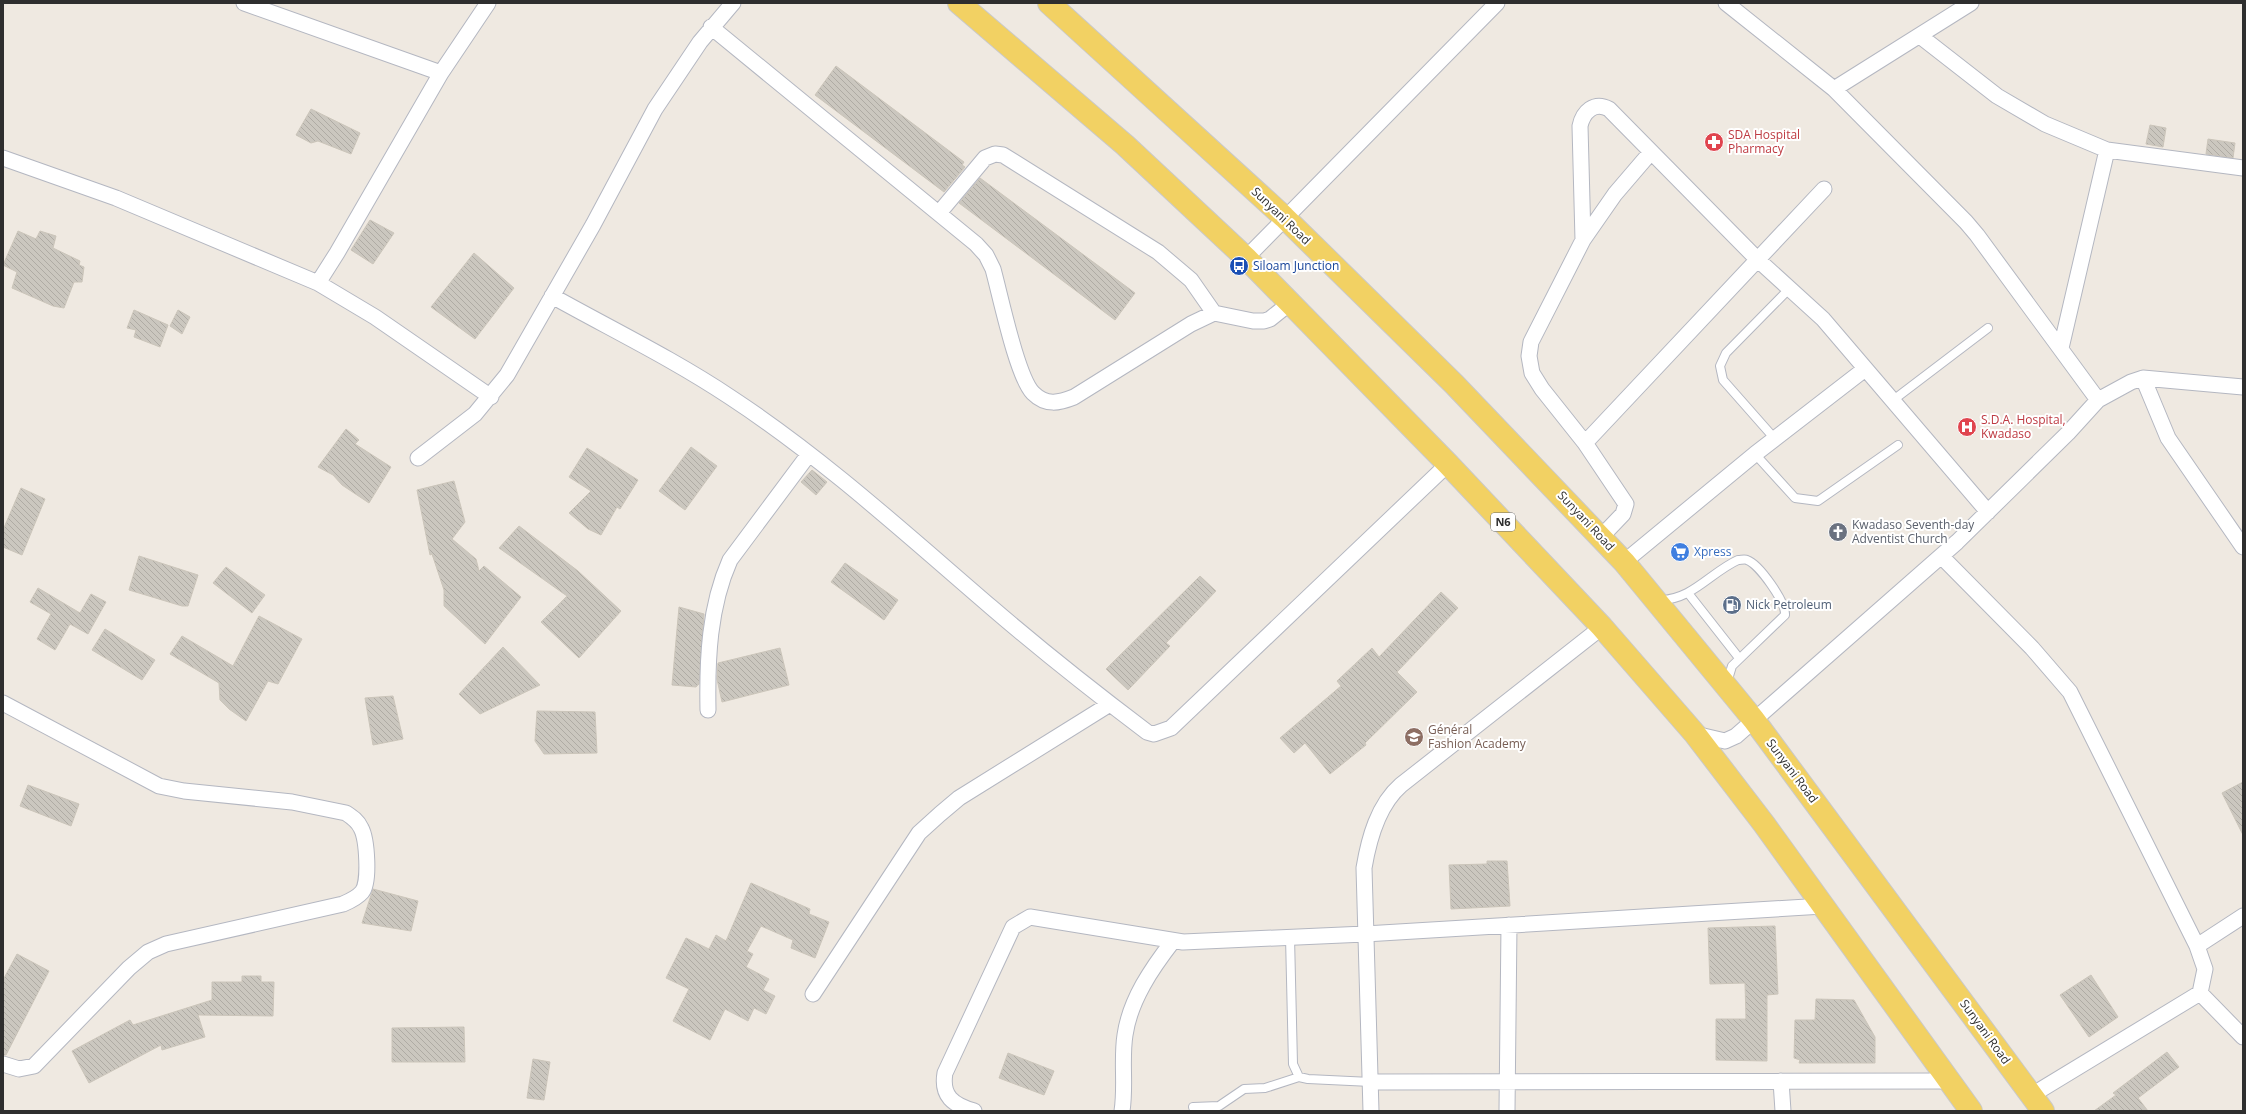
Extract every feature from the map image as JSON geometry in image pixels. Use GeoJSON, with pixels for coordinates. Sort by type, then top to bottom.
{"type":"FeatureCollection","features":[{"type":"Feature","properties":{"kind":"main road","name":"N6"},"geometry":{"type":"LineString","coordinates":[[959,3],[1125,145],[1246,258],[1448,464],[1602,628],[1695,734],[1764,824],[1971,1111]]}},
{"type":"Feature","properties":{"kind":"main road","name":"Sunyani Road"},"geometry":{"type":"LineString","coordinates":[[1049,3],[1284,217],[1454,384],[1624,562],[1754,720],[2038,1103]]}},
{"type":"Feature","properties":{"kind":"street"},"geometry":{"type":"LineString","coordinates":[[244,3],[267,7],[441,72]]}},
{"type":"Feature","properties":{"kind":"street"},"geometry":{"type":"LineString","coordinates":[[318,283],[337,253],[441,72],[488,3]]}},
{"type":"Feature","properties":{"kind":"street"},"geometry":{"type":"LineString","coordinates":[[418,458],[474,414],[490,397],[506,375],[552,296],[656,109],[711,27],[733,3]]}},
{"type":"Feature","properties":{"kind":"street"},"geometry":{"type":"LineString","coordinates":[[1246,258],[1284,217],[1497,3]]}},
{"type":"Feature","properties":{"kind":"street"},"geometry":{"type":"LineString","coordinates":[[1726,3],[1834,89],[1978,235],[2098,400]]}},
{"type":"Feature","properties":{"kind":"street"},"geometry":{"type":"LineString","coordinates":[[1834,89],[1971,3]]}},
{"type":"Feature","properties":{"kind":"street"},"geometry":{"type":"LineString","coordinates":[[711,27],[939,213],[976,244],[986,255],[993,269],[1022,374],[1032,393],[1046,402],[1059,404],[1074,397],[1192,324],[1214,313],[1253,321],[1264,321],[1270,320],[1290,303]]}},
{"type":"Feature","properties":{"kind":"street"},"geometry":{"type":"LineString","coordinates":[[1920,36],[1997,96],[2044,124],[2107,150],[2243,168]]}},
{"type":"Feature","properties":{"kind":"street"},"geometry":{"type":"LineString","coordinates":[[1583,240],[1580,126],[1582,117],[1595,106],[1604,106],[1609,108],[1757,260],[1823,319],[1988,512]]}},
{"type":"Feature","properties":{"kind":"street"},"geometry":{"type":"LineString","coordinates":[[2061,348],[2107,150]]}},
{"type":"Feature","properties":{"kind":"street"},"geometry":{"type":"LineString","coordinates":[[1601,537],[1623,514],[1626,504],[1586,443],[1542,389],[1532,373],[1529,356],[1531,342],[1583,240],[1615,194],[1651,152]]}},
{"type":"Feature","properties":{"kind":"street"},"geometry":{"type":"LineString","coordinates":[[939,213],[985,158],[995,154],[1003,156],[1154,249],[1190,280],[1214,313]]}},
{"type":"Feature","properties":{"kind":"street"},"geometry":{"type":"LineString","coordinates":[[3,158],[116,198],[318,283],[375,317],[490,397]]}},
{"type":"Feature","properties":{"kind":"street"},"geometry":{"type":"LineString","coordinates":[[1586,443],[1824,189]]}},
{"type":"Feature","properties":{"kind":"street"},"geometry":{"type":"LineString","coordinates":[[552,296],[730,397],[809,454],[927,550],[991,607],[1110,704],[1147,732],[1154,734],[1171,728],[1448,464]]}},
{"type":"Feature","properties":{"kind":"street"},"geometry":{"type":"LineString","coordinates":[[1624,562],[1755,454],[1865,369]]}},
{"type":"Feature","properties":{"kind":"street"},"geometry":{"type":"LineString","coordinates":[[2143,378],[2168,438],[2243,546]]}},
{"type":"Feature","properties":{"kind":"street"},"geometry":{"type":"LineString","coordinates":[[1695,734],[1725,741],[1736,736],[1941,556],[1988,512],[2098,400],[2131,382],[2143,378],[2243,387]]}},
{"type":"Feature","properties":{"kind":"street"},"geometry":{"type":"LineString","coordinates":[[708,710],[709,645],[724,574],[730,560],[809,454]]}},
{"type":"Feature","properties":{"kind":"street"},"geometry":{"type":"LineString","coordinates":[[1941,556],[2032,648],[2070,692],[2197,946],[2205,969],[2200,993],[2038,1103]]}},
{"type":"Feature","properties":{"kind":"street"},"geometry":{"type":"LineString","coordinates":[[1371,1111],[1365,862],[1369,843],[1384,804],[1390,795],[1602,628]]}},
{"type":"Feature","properties":{"kind":"street"},"geometry":{"type":"LineString","coordinates":[[3,703],[159,786],[184,791],[292,802],[346,813],[353,817],[361,826],[366,838],[366,880],[362,892],[354,899],[343,904],[166,944],[148,952],[129,968],[34,1066],[19,1069],[3,1064]]}},
{"type":"Feature","properties":{"kind":"street"},"geometry":{"type":"LineString","coordinates":[[812,994],[920,834],[934,818],[959,798],[1110,704]]}},
{"type":"Feature","properties":{"kind":"street"},"geometry":{"type":"LineString","coordinates":[[974,1111],[947,1104],[943,1084],[945,1073],[1013,927],[1030,917],[1174,941],[1366,934],[1823,906]]}},
{"type":"Feature","properties":{"kind":"street"},"geometry":{"type":"LineString","coordinates":[[2197,946],[2243,916]]}},
{"type":"Feature","properties":{"kind":"street"},"geometry":{"type":"LineString","coordinates":[[1507,1111],[1506,1081],[1509,925]]}},
{"type":"Feature","properties":{"kind":"street"},"geometry":{"type":"LineString","coordinates":[[1122,1111],[1124,1097],[1125,1035],[1134,1001],[1162,956],[1174,941]]}},
{"type":"Feature","properties":{"kind":"street"},"geometry":{"type":"LineString","coordinates":[[2200,993],[2243,1037]]}},
{"type":"Feature","properties":{"kind":"street"},"geometry":{"type":"LineString","coordinates":[[1781,1081],[1783,1111]]}},
{"type":"Feature","properties":{"kind":"street"},"geometry":{"type":"LineString","coordinates":[[1371,1082],[1949,1081]]}},
{"type":"Feature","properties":{"kind":"lane"},"geometry":{"type":"LineString","coordinates":[[1775,439],[1724,380],[1720,366],[1726,353],[1790,288]]}},
{"type":"Feature","properties":{"kind":"lane"},"geometry":{"type":"LineString","coordinates":[[1892,401],[1988,328]]}},
{"type":"Feature","properties":{"kind":"lane"},"geometry":{"type":"LineString","coordinates":[[1755,454],[1795,498],[1818,501],[1898,445]]}},
{"type":"Feature","properties":{"kind":"lane"},"geometry":{"type":"LineString","coordinates":[[1655,600],[1669,600],[1688,593],[1731,563],[1746,559],[1754,564],[1783,601],[1785,615],[1732,666],[1728,688]]}},
{"type":"Feature","properties":{"kind":"lane"},"geometry":{"type":"LineString","coordinates":[[1688,593],[1739,658]]}},
{"type":"Feature","properties":{"kind":"lane"},"geometry":{"type":"LineString","coordinates":[[1290,937],[1293,1064],[1299,1077]]}},
{"type":"Feature","properties":{"kind":"lane"},"geometry":{"type":"LineString","coordinates":[[1193,1107],[1219,1106],[1244,1089],[1265,1088],[1299,1077],[1371,1082]]}},
{"type":"Feature","properties":{"kind":"building"},"geometry":{"type":"Polygon","coordinates":[[[836,66],[964,162],[962,165],[965,167],[944,192],[815,95],[836,66]]]}},
{"type":"Feature","properties":{"kind":"building"},"geometry":{"type":"Polygon","coordinates":[[[311,109],[360,133],[351,154],[318,141],[311,143],[296,135],[311,109]]]}},
{"type":"Feature","properties":{"kind":"building"},"geometry":{"type":"Polygon","coordinates":[[[2150,125],[2166,128],[2163,147],[2146,144],[2150,125]]]}},
{"type":"Feature","properties":{"kind":"building"},"geometry":{"type":"Polygon","coordinates":[[[2208,139],[2235,143],[2233,158],[2206,154],[2208,139]]]}},
{"type":"Feature","properties":{"kind":"building"},"geometry":{"type":"Polygon","coordinates":[[[980,178],[1135,293],[1115,320],[959,203],[980,178]]]}},
{"type":"Feature","properties":{"kind":"building"},"geometry":{"type":"Polygon","coordinates":[[[370,220],[394,233],[373,264],[351,250],[370,220]]]}},
{"type":"Feature","properties":{"kind":"building"},"geometry":{"type":"Polygon","coordinates":[[[18,231],[36,239],[40,231],[56,236],[53,248],[80,261],[79,265],[84,267],[82,282],[74,282],[64,308],[53,306],[12,288],[17,272],[3,265],[18,231]]]}},
{"type":"Feature","properties":{"kind":"building"},"geometry":{"type":"Polygon","coordinates":[[[474,253],[514,288],[475,339],[431,307],[474,253]]]}},
{"type":"Feature","properties":{"kind":"building"},"geometry":{"type":"Polygon","coordinates":[[[134,310],[168,325],[160,347],[134,337],[136,330],[127,328],[134,310]]]}},
{"type":"Feature","properties":{"kind":"building"},"geometry":{"type":"Polygon","coordinates":[[[178,310],[190,317],[182,334],[170,326],[178,310]]]}},
{"type":"Feature","properties":{"kind":"building"},"geometry":{"type":"Polygon","coordinates":[[[346,429],[359,440],[355,444],[391,467],[369,503],[342,485],[333,475],[318,467],[346,429]]]}},
{"type":"Feature","properties":{"kind":"building"},"geometry":{"type":"Polygon","coordinates":[[[691,447],[717,466],[685,510],[659,491],[691,447]]]}},
{"type":"Feature","properties":{"kind":"building"},"geometry":{"type":"Polygon","coordinates":[[[587,448],[638,480],[620,509],[617,507],[601,535],[588,529],[569,513],[591,491],[569,477],[587,448]]]}},
{"type":"Feature","properties":{"kind":"building"},"geometry":{"type":"Polygon","coordinates":[[[812,470],[827,482],[816,495],[801,482],[812,470]]]}},
{"type":"Feature","properties":{"kind":"building"},"geometry":{"type":"Polygon","coordinates":[[[454,481],[465,522],[452,539],[476,559],[479,571],[484,566],[521,597],[485,644],[444,606],[444,590],[432,554],[430,555],[417,490],[454,481]]]}},
{"type":"Feature","properties":{"kind":"building"},"geometry":{"type":"Polygon","coordinates":[[[21,488],[45,499],[22,555],[3,547],[3,530],[21,488]]]}},
{"type":"Feature","properties":{"kind":"building"},"geometry":{"type":"Polygon","coordinates":[[[519,526],[578,571],[621,611],[579,658],[541,622],[567,596],[499,548],[519,526]]]}},
{"type":"Feature","properties":{"kind":"building"},"geometry":{"type":"Polygon","coordinates":[[[139,556],[198,575],[188,606],[182,606],[129,590],[139,556]]]}},
{"type":"Feature","properties":{"kind":"building"},"geometry":{"type":"Polygon","coordinates":[[[845,563],[898,600],[884,620],[831,582],[845,563]]]}},
{"type":"Feature","properties":{"kind":"building"},"geometry":{"type":"Polygon","coordinates":[[[226,567],[265,595],[252,613],[213,583],[226,567]]]}},
{"type":"Feature","properties":{"kind":"building"},"geometry":{"type":"Polygon","coordinates":[[[1200,576],[1216,591],[1166,643],[1170,646],[1128,690],[1106,669],[1200,576]]]}},
{"type":"Feature","properties":{"kind":"building"},"geometry":{"type":"Polygon","coordinates":[[[38,588],[80,613],[91,594],[106,602],[88,634],[70,624],[55,650],[37,639],[51,614],[30,602],[38,588]]]}},
{"type":"Feature","properties":{"kind":"building"},"geometry":{"type":"Polygon","coordinates":[[[1441,592],[1458,608],[1397,672],[1417,692],[1365,743],[1366,745],[1330,774],[1305,743],[1294,753],[1280,738],[1341,686],[1337,681],[1372,648],[1379,657],[1441,592]]]}},
{"type":"Feature","properties":{"kind":"building"},"geometry":{"type":"Polygon","coordinates":[[[679,607],[704,614],[699,684],[696,687],[672,685],[679,607]]]}},
{"type":"Feature","properties":{"kind":"building"},"geometry":{"type":"Polygon","coordinates":[[[259,616],[302,639],[278,684],[268,681],[246,721],[229,709],[220,700],[219,683],[170,654],[182,636],[233,666],[259,616]]]}},
{"type":"Feature","properties":{"kind":"building"},"geometry":{"type":"Polygon","coordinates":[[[105,629],[155,660],[142,680],[92,650],[105,629]]]}},
{"type":"Feature","properties":{"kind":"building"},"geometry":{"type":"Polygon","coordinates":[[[503,647],[540,685],[480,714],[459,694],[503,647]]]}},
{"type":"Feature","properties":{"kind":"building"},"geometry":{"type":"Polygon","coordinates":[[[780,648],[789,685],[722,702],[717,679],[718,663],[780,648]]]}},
{"type":"Feature","properties":{"kind":"building"},"geometry":{"type":"Polygon","coordinates":[[[393,696],[403,739],[373,745],[365,698],[393,696]]]}},
{"type":"Feature","properties":{"kind":"building"},"geometry":{"type":"Polygon","coordinates":[[[537,711],[595,712],[597,753],[544,754],[535,741],[537,711]]]}},
{"type":"Feature","properties":{"kind":"building"},"geometry":{"type":"Polygon","coordinates":[[[2243,782],[2243,835],[2222,793],[2243,782]]]}},
{"type":"Feature","properties":{"kind":"building"},"geometry":{"type":"Polygon","coordinates":[[[28,785],[79,804],[71,826],[20,806],[28,785]]]}},
{"type":"Feature","properties":{"kind":"building"},"geometry":{"type":"Polygon","coordinates":[[[1487,861],[1507,861],[1510,906],[1451,909],[1449,865],[1487,864],[1487,861]]]}},
{"type":"Feature","properties":{"kind":"building"},"geometry":{"type":"Polygon","coordinates":[[[751,883],[810,909],[809,914],[829,922],[815,958],[791,948],[793,940],[761,926],[747,951],[753,954],[746,967],[769,979],[763,990],[775,996],[766,1014],[754,1008],[748,1021],[725,1009],[710,1040],[673,1021],[689,989],[666,978],[686,938],[709,949],[716,935],[726,941],[751,883]]]}},
{"type":"Feature","properties":{"kind":"building"},"geometry":{"type":"Polygon","coordinates":[[[373,889],[418,901],[411,931],[362,923],[373,889]]]}},
{"type":"Feature","properties":{"kind":"building"},"geometry":{"type":"Polygon","coordinates":[[[1775,926],[1778,994],[1767,995],[1767,1061],[1716,1060],[1716,1019],[1746,1019],[1745,983],[1710,984],[1708,928],[1775,926]]]}},
{"type":"Feature","properties":{"kind":"building"},"geometry":{"type":"Polygon","coordinates":[[[17,954],[49,971],[6,1055],[3,1055],[3,980],[17,954]]]}},
{"type":"Feature","properties":{"kind":"building"},"geometry":{"type":"Polygon","coordinates":[[[2091,975],[2118,1017],[2089,1037],[2060,995],[2091,975]]]}},
{"type":"Feature","properties":{"kind":"building"},"geometry":{"type":"Polygon","coordinates":[[[242,976],[261,976],[261,982],[274,982],[273,1016],[198,1015],[205,1037],[162,1050],[161,1045],[89,1083],[72,1051],[130,1020],[133,1025],[212,1000],[212,982],[242,982],[242,976]]]}},
{"type":"Feature","properties":{"kind":"building"},"geometry":{"type":"Polygon","coordinates":[[[1816,999],[1854,1000],[1875,1037],[1875,1063],[1799,1063],[1800,1060],[1794,1058],[1795,1020],[1815,1020],[1816,999]]]}},
{"type":"Feature","properties":{"kind":"building"},"geometry":{"type":"Polygon","coordinates":[[[464,1027],[465,1062],[392,1062],[392,1028],[464,1027]]]}},
{"type":"Feature","properties":{"kind":"building"},"geometry":{"type":"Polygon","coordinates":[[[2167,1052],[2179,1067],[2138,1098],[2148,1111],[2094,1111],[2116,1095],[2113,1093],[2167,1052]]]}},
{"type":"Feature","properties":{"kind":"building"},"geometry":{"type":"Polygon","coordinates":[[[1008,1053],[1054,1071],[1044,1095],[999,1078],[1008,1053]]]}},
{"type":"Feature","properties":{"kind":"building"},"geometry":{"type":"Polygon","coordinates":[[[533,1059],[550,1062],[544,1100],[527,1098],[533,1059]]]}},
{"type":"Feature","properties":{"kind":"place","name":"SDA Hospital Pharmacy"},"geometry":{"type":"Point","coordinates":[1714,142]}},
{"type":"Feature","properties":{"kind":"place","name":"Siloam Junction"},"geometry":{"type":"Point","coordinates":[1239,266]}},
{"type":"Feature","properties":{"kind":"place","name":"S.D.A. Hospital, Kwadaso"},"geometry":{"type":"Point","coordinates":[1967,427]}},
{"type":"Feature","properties":{"kind":"place","name":"Kwadaso Seventh-day Adventist Church"},"geometry":{"type":"Point","coordinates":[1838,532]}},
{"type":"Feature","properties":{"kind":"place","name":"Xpress"},"geometry":{"type":"Point","coordinates":[1680,552]}},
{"type":"Feature","properties":{"kind":"place","name":"Nick Petroleum"},"geometry":{"type":"Point","coordinates":[1732,605]}},
{"type":"Feature","properties":{"kind":"place","name":"Général Fashion Academy"},"geometry":{"type":"Point","coordinates":[1414,737]}}]}
